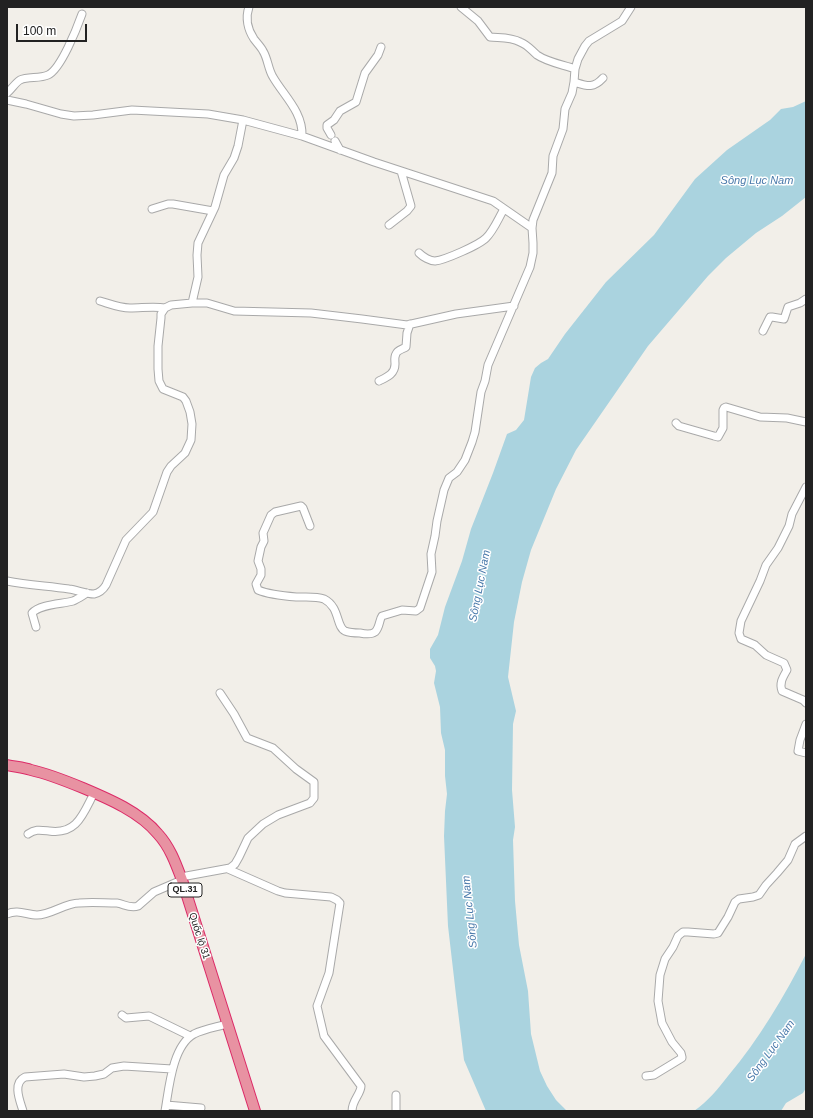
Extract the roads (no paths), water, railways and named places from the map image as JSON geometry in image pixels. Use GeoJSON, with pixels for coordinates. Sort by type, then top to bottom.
{"type":"FeatureCollection","features":[{"type":"Feature","properties":{"kind":"highway","name":"Quốc lộ 31"},"geometry":{"type":"LineString","coordinates":[[7,764],[46,774],[114,802],[145,822],[167,845],[181,878],[255,1111]]}},
{"type":"Feature","properties":{"kind":"street"},"geometry":{"type":"LineString","coordinates":[[249,7],[247,16],[250,31],[265,54],[273,77],[297,112],[302,128],[302,136]]}},
{"type":"Feature","properties":{"kind":"street"},"geometry":{"type":"LineString","coordinates":[[461,7],[478,22],[490,36],[520,41],[532,49],[540,57],[575,69]]}},
{"type":"Feature","properties":{"kind":"street"},"geometry":{"type":"LineString","coordinates":[[310,526],[301,506],[273,512],[263,533],[264,541],[258,561],[261,569],[261,575],[256,584],[258,590],[282,595],[324,599],[333,607],[341,627],[347,632],[371,634],[376,631],[382,616],[402,610],[416,611],[418,609],[432,572],[432,554],[444,490],[449,478],[457,472],[465,460],[475,432],[481,392],[488,366],[531,263],[533,220],[552,173],[553,156],[563,129],[564,109],[572,93],[575,69],[578,59],[585,46],[594,38],[622,21],[631,7]]}},
{"type":"Feature","properties":{"kind":"street"},"geometry":{"type":"LineString","coordinates":[[7,93],[22,80],[44,76],[51,73],[67,49],[82,14]]}},
{"type":"Feature","properties":{"kind":"street"},"geometry":{"type":"LineString","coordinates":[[340,150],[327,128],[327,125],[334,120],[340,111],[356,102],[364,73],[378,55],[381,47]]}},
{"type":"Feature","properties":{"kind":"street"},"geometry":{"type":"LineString","coordinates":[[574,82],[590,86],[598,83],[603,78]]}},
{"type":"Feature","properties":{"kind":"street"},"geometry":{"type":"LineString","coordinates":[[7,100],[74,116],[132,110],[208,114],[243,120],[302,136],[401,171],[485,198],[493,201],[532,228]]}},
{"type":"Feature","properties":{"kind":"street"},"geometry":{"type":"LineString","coordinates":[[192,303],[198,277],[197,246],[213,211],[224,175],[234,158],[243,120]]}},
{"type":"Feature","properties":{"kind":"street"},"geometry":{"type":"LineString","coordinates":[[389,225],[411,206],[401,171]]}},
{"type":"Feature","properties":{"kind":"street"},"geometry":{"type":"LineString","coordinates":[[152,209],[173,204],[213,211]]}},
{"type":"Feature","properties":{"kind":"street"},"geometry":{"type":"LineString","coordinates":[[419,253],[436,261],[476,245],[488,236],[504,209]]}},
{"type":"Feature","properties":{"kind":"street"},"geometry":{"type":"LineString","coordinates":[[764,331],[770,318],[784,319],[788,307],[800,303],[806,299]]}},
{"type":"Feature","properties":{"kind":"street"},"geometry":{"type":"LineString","coordinates":[[100,301],[125,308],[165,308],[171,305],[207,303],[234,311],[298,312],[403,324],[410,324],[456,314],[514,306]]}},
{"type":"Feature","properties":{"kind":"street"},"geometry":{"type":"LineString","coordinates":[[7,581],[71,589],[87,593],[96,593],[105,588],[126,540],[153,512],[167,472],[171,466],[184,455],[189,447],[192,424],[190,412],[183,397],[163,389],[159,381],[158,346],[160,318],[165,308]]}},
{"type":"Feature","properties":{"kind":"street"},"geometry":{"type":"LineString","coordinates":[[379,381],[389,376],[393,372],[395,368],[396,352],[406,347],[407,333],[410,324]]}},
{"type":"Feature","properties":{"kind":"street"},"geometry":{"type":"LineString","coordinates":[[676,423],[679,426],[718,436],[722,428],[723,410],[726,407],[760,417],[787,418],[806,422]]}},
{"type":"Feature","properties":{"kind":"street"},"geometry":{"type":"LineString","coordinates":[[806,486],[792,514],[784,538],[766,565],[741,621],[739,633],[740,638],[743,640],[756,645],[766,655],[784,663],[787,670],[780,685],[782,691],[803,700],[806,703]]}},
{"type":"Feature","properties":{"kind":"street"},"geometry":{"type":"LineString","coordinates":[[36,627],[32,615],[34,610],[75,601],[87,593]]}},
{"type":"Feature","properties":{"kind":"street"},"geometry":{"type":"LineString","coordinates":[[7,914],[15,912],[37,915],[71,904],[80,903],[116,903],[134,907],[138,906],[154,892],[181,878],[198,873],[228,869],[235,864],[248,838],[263,824],[278,815],[310,803],[314,798],[314,782],[296,769],[274,748],[247,738],[234,714],[220,693]]}},
{"type":"Feature","properties":{"kind":"street"},"geometry":{"type":"LineString","coordinates":[[806,724],[800,740],[798,751],[806,753]]}},
{"type":"Feature","properties":{"kind":"street"},"geometry":{"type":"LineString","coordinates":[[28,834],[36,830],[59,832],[73,827],[80,820],[94,793]]}},
{"type":"Feature","properties":{"kind":"street"},"geometry":{"type":"LineString","coordinates":[[646,1076],[654,1075],[682,1058],[681,1053],[672,1042],[662,1023],[658,1001],[660,975],[665,960],[674,947],[678,936],[683,932],[710,934],[718,933],[735,902],[739,899],[753,897],[759,894],[788,860],[794,844],[806,836]]}},
{"type":"Feature","properties":{"kind":"street"},"geometry":{"type":"LineString","coordinates":[[228,869],[278,891],[285,893],[324,896],[334,898],[339,902],[340,909],[330,970],[317,1006],[324,1036],[361,1086],[361,1090],[353,1103],[352,1111]]}},
{"type":"Feature","properties":{"kind":"street"},"geometry":{"type":"LineString","coordinates":[[122,1015],[126,1018],[149,1016],[190,1036]]}},
{"type":"Feature","properties":{"kind":"street"},"geometry":{"type":"LineString","coordinates":[[201,1108],[166,1108],[172,1069],[181,1048],[190,1036],[227,1024]]}},
{"type":"Feature","properties":{"kind":"street"},"geometry":{"type":"LineString","coordinates":[[23,1111],[18,1096],[18,1091],[20,1081],[25,1076],[64,1074],[84,1077],[95,1076],[104,1074],[112,1068],[124,1066],[172,1069]]}},
{"type":"Feature","properties":{"kind":"street"},"geometry":{"type":"LineString","coordinates":[[396,1095],[396,1111]]}},
{"type":"Feature","properties":{"kind":"water","name":"Sông Lục Nam"},"geometry":{"type":"Polygon","coordinates":[[[806,101],[806,197],[782,216],[756,233],[726,258],[708,276],[648,346],[576,450],[556,489],[531,550],[522,582],[514,622],[508,677],[516,711],[513,724],[512,790],[515,827],[513,840],[515,901],[519,945],[528,991],[531,1034],[540,1071],[556,1100],[567,1111],[486,1111],[464,1060],[456,995],[448,926],[444,836],[447,794],[445,750],[441,733],[440,707],[434,683],[436,671],[430,658],[430,649],[438,635],[445,607],[462,561],[471,529],[507,434],[516,430],[524,420],[531,377],[535,368],[548,359],[565,334],[606,282],[654,235],[695,179],[727,150],[770,120],[781,109],[793,107],[806,101]]]}},
{"type":"Feature","properties":{"kind":"water","name":"Sông Lục Nam"},"geometry":{"type":"Polygon","coordinates":[[[806,954],[806,1088],[803,1093],[786,1103],[781,1111],[694,1111],[717,1090],[761,1032],[780,1002],[806,954]]]}}]}
